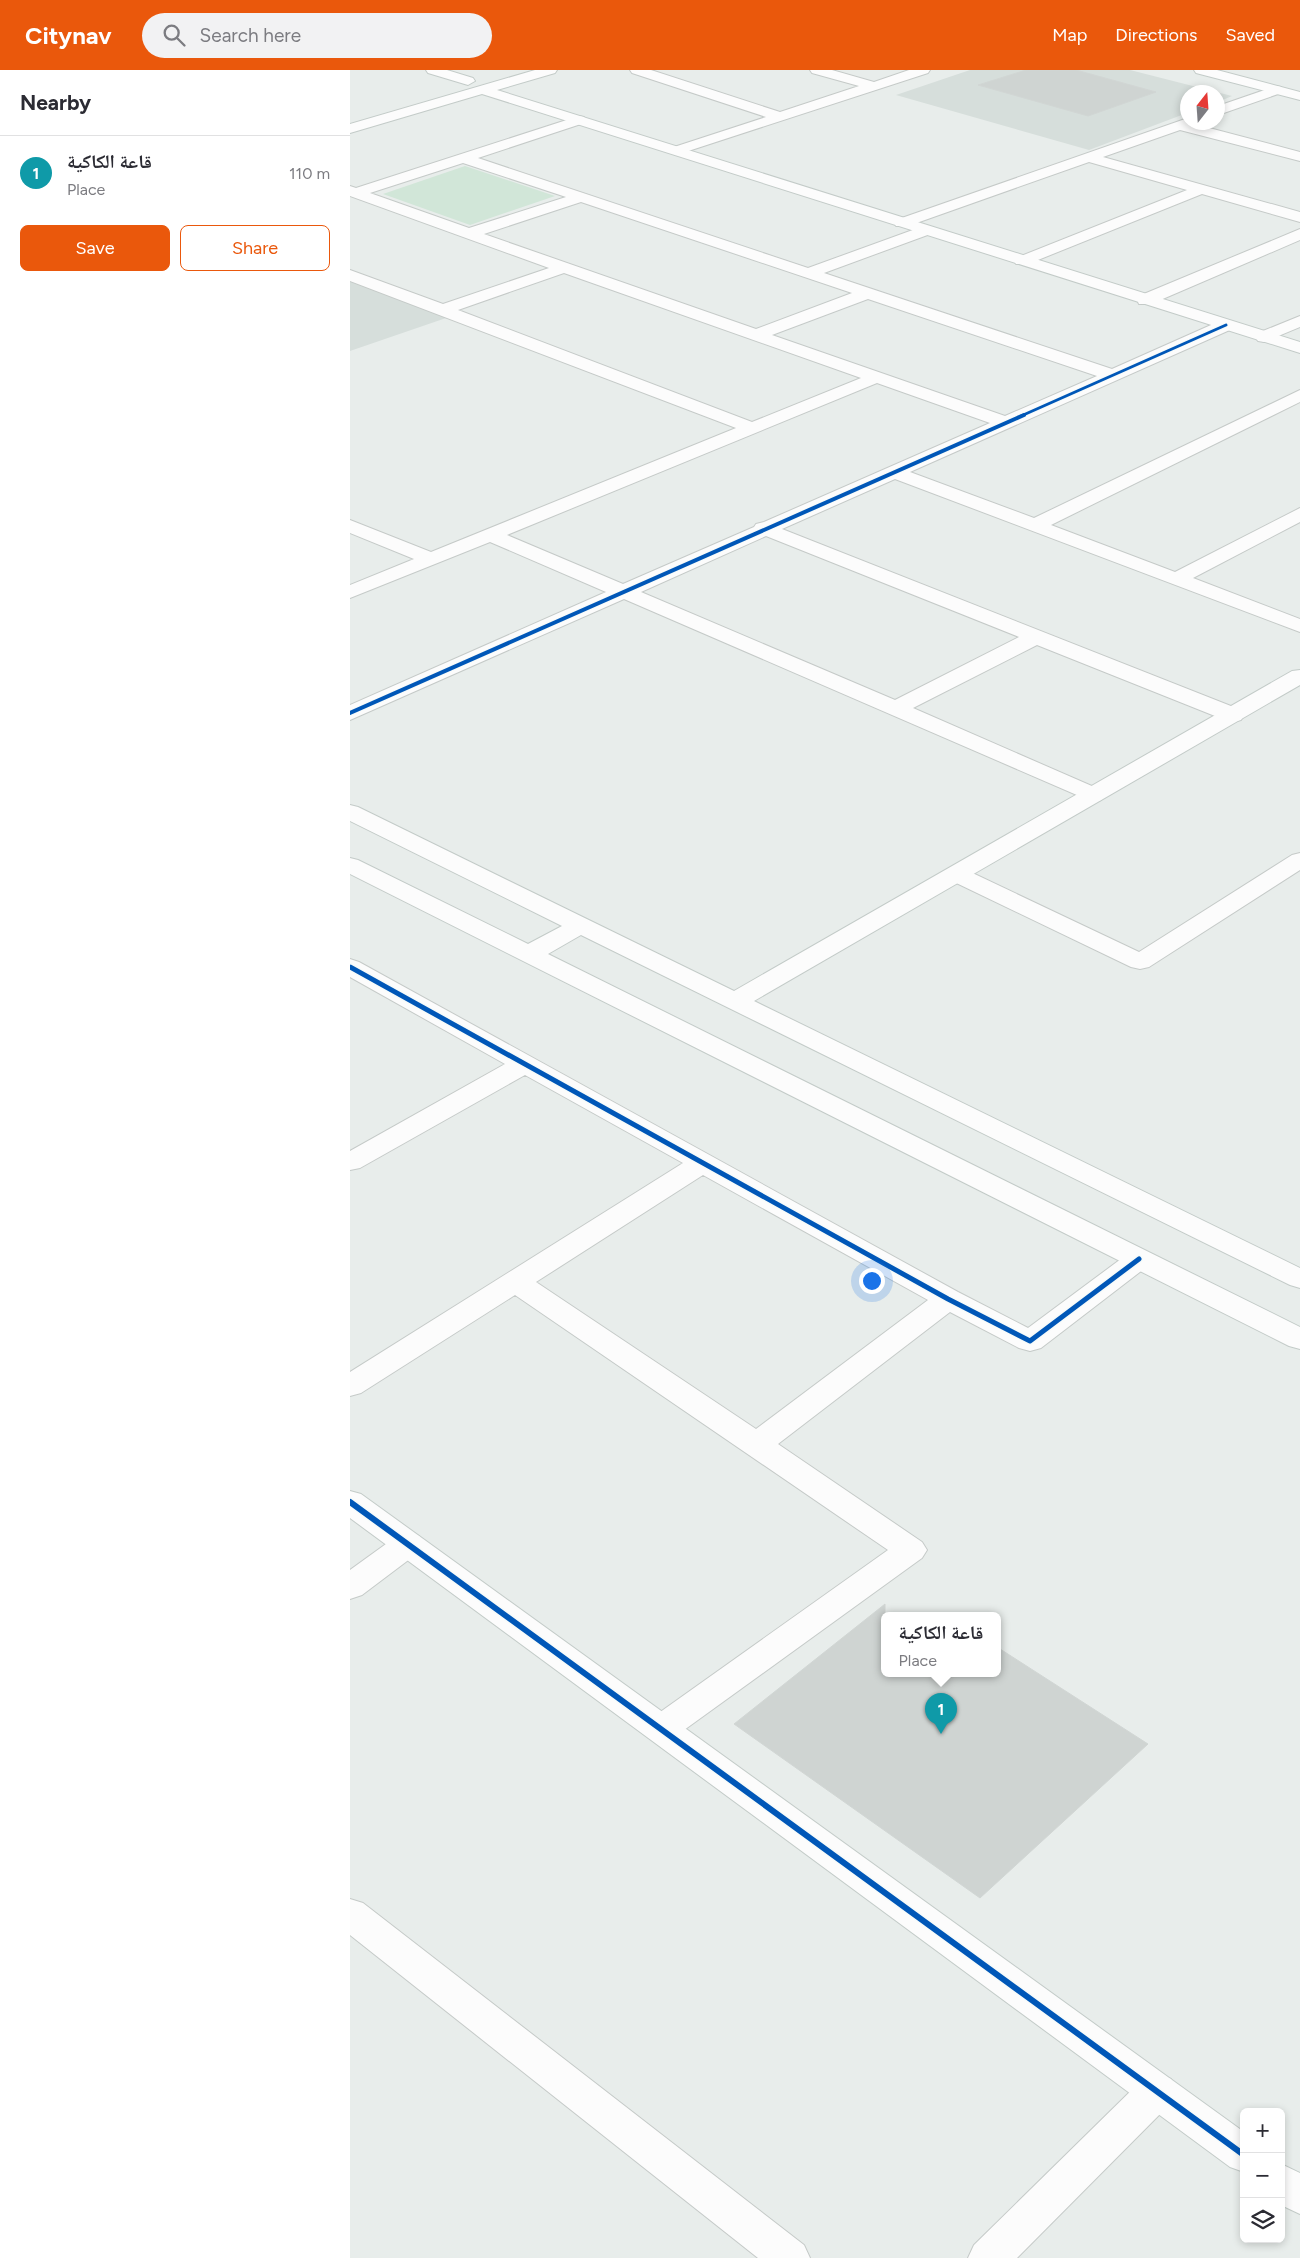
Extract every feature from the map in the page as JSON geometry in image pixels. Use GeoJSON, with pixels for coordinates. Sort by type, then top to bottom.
{"type":"FeatureCollection","features":[{"type":"Feature","properties":{"kind":"street"},"geometry":{"type":"LineString","coordinates":[[433,70],[468,81]]}},
{"type":"Feature","properties":{"kind":"street"},"geometry":{"type":"LineString","coordinates":[[350,115],[506,70]]}},
{"type":"Feature","properties":{"kind":"street"},"geometry":{"type":"LineString","coordinates":[[350,129],[550,70]]}},
{"type":"Feature","properties":{"kind":"street"},"geometry":{"type":"LineString","coordinates":[[636,70],[781,117]]}},
{"type":"Feature","properties":{"kind":"street"},"geometry":{"type":"LineString","coordinates":[[817,70],[874,86]]}},
{"type":"Feature","properties":{"kind":"street"},"geometry":{"type":"LineString","coordinates":[[676,151],[923,70]]}},
{"type":"Feature","properties":{"kind":"street"},"geometry":{"type":"LineString","coordinates":[[1201,70],[1300,96]]}},
{"type":"Feature","properties":{"kind":"street"},"geometry":{"type":"LineString","coordinates":[[482,90],[1300,348]]}},
{"type":"Feature","properties":{"kind":"street"},"geometry":{"type":"LineString","coordinates":[[1225,108],[1276,90]]}},
{"type":"Feature","properties":{"kind":"street"},"geometry":{"type":"LineString","coordinates":[[353,192],[579,120]]}},
{"type":"Feature","properties":{"kind":"street"},"geometry":{"type":"LineString","coordinates":[[902,223],[1180,124]]}},
{"type":"Feature","properties":{"kind":"street"},"geometry":{"type":"LineString","coordinates":[[1207,130],[1300,157]]}},
{"type":"Feature","properties":{"kind":"street"},"geometry":{"type":"LineString","coordinates":[[1088,157],[1300,217]]}},
{"type":"Feature","properties":{"kind":"street"},"geometry":{"type":"LineString","coordinates":[[464,158],[1112,375]]}},
{"type":"Feature","properties":{"kind":"street"},"geometry":{"type":"LineString","coordinates":[[1022,260],[1202,189]]}},
{"type":"Feature","properties":{"kind":"street"},"geometry":{"type":"LineString","coordinates":[[353,192],[1005,422]]}},
{"type":"Feature","properties":{"kind":"street"},"geometry":{"type":"LineString","coordinates":[[468,234],[581,197]]}},
{"type":"Feature","properties":{"kind":"street"},"geometry":{"type":"LineString","coordinates":[[809,273],[927,230]]}},
{"type":"Feature","properties":{"kind":"street"},"geometry":{"type":"LineString","coordinates":[[1145,300],[1300,234]]}},
{"type":"Feature","properties":{"kind":"street"},"geometry":{"type":"LineString","coordinates":[[443,310],[564,268]]}},
{"type":"Feature","properties":{"kind":"street"},"geometry":{"type":"LineString","coordinates":[[350,275],[752,428]]}},
{"type":"Feature","properties":{"kind":"street"},"geometry":{"type":"LineString","coordinates":[[756,335],[869,293]]}},
{"type":"Feature","properties":{"kind":"street"},"geometry":{"type":"LineString","coordinates":[[1264,337],[1300,321]]}},
{"type":"Feature","properties":{"kind":"street"},"geometry":{"type":"LineString","coordinates":[[350,713],[763,528],[1226,325]]}},
{"type":"Feature","properties":{"kind":"street"},"geometry":{"type":"LineString","coordinates":[[350,592],[876,378]]}},
{"type":"Feature","properties":{"kind":"street"},"geometry":{"type":"LineString","coordinates":[[1035,525],[1300,395]]}},
{"type":"Feature","properties":{"kind":"street"},"geometry":{"type":"LineString","coordinates":[[894,472],[1300,626]]}},
{"type":"Feature","properties":{"kind":"street"},"geometry":{"type":"LineString","coordinates":[[1176,579],[1300,514]]}},
{"type":"Feature","properties":{"kind":"street"},"geometry":{"type":"LineString","coordinates":[[350,526],[430,559]]}},
{"type":"Feature","properties":{"kind":"street"},"geometry":{"type":"LineString","coordinates":[[763,528],[1233,715]]}},
{"type":"Feature","properties":{"kind":"street"},"geometry":{"type":"LineString","coordinates":[[490,535],[896,708],[1094,795]]}},
{"type":"Feature","properties":{"kind":"street"},"geometry":{"type":"LineString","coordinates":[[896,708],[1036,637]]}},
{"type":"Feature","properties":{"kind":"street"},"geometry":{"type":"LineString","coordinates":[[733,1002],[1300,676]]}},
{"type":"Feature","properties":{"kind":"street"},"geometry":{"type":"LineString","coordinates":[[350,812],[733,1002],[1300,1279]]}},
{"type":"Feature","properties":{"kind":"street"},"geometry":{"type":"LineString","coordinates":[[956,874],[1140,962],[1300,860]]}},
{"type":"Feature","properties":{"kind":"street"},"geometry":{"type":"LineString","coordinates":[[350,865],[1300,1339]]}},
{"type":"Feature","properties":{"kind":"street"},"geometry":{"type":"LineString","coordinates":[[529,954],[580,926]]}},
{"type":"Feature","properties":{"kind":"street"},"geometry":{"type":"LineString","coordinates":[[353,971],[525,1064],[948,1299],[1030,1341],[1139,1259]]}},
{"type":"Feature","properties":{"kind":"street"},"geometry":{"type":"LineString","coordinates":[[350,1162],[525,1064]]}},
{"type":"Feature","properties":{"kind":"street"},"geometry":{"type":"LineString","coordinates":[[350,1386],[703,1163]]}},
{"type":"Feature","properties":{"kind":"street"},"geometry":{"type":"LineString","coordinates":[[516,1282],[911,1550],[661,1729]]}},
{"type":"Feature","properties":{"kind":"street"},"geometry":{"type":"LineString","coordinates":[[757,1444],[948,1299]]}},
{"type":"Feature","properties":{"kind":"street"},"geometry":{"type":"LineString","coordinates":[[350,1502],[1243,2153]]}},
{"type":"Feature","properties":{"kind":"street"},"geometry":{"type":"LineString","coordinates":[[350,1587],[408,1544]]}},
{"type":"Feature","properties":{"kind":"street"},"geometry":{"type":"LineString","coordinates":[[350,1914],[789,2258]]}},
{"type":"Feature","properties":{"kind":"street"},"geometry":{"type":"LineString","coordinates":[[988,2258],[1157,2091]]}},
{"type":"Feature","properties":{"kind":"street"},"geometry":{"type":"LineString","coordinates":[[1285,2185],[1300,2196]]}},
{"type":"Feature","properties":{"kind":"shaded area"},"geometry":{"type":"Polygon","coordinates":[[[970,70],[1130,70],[1189,85],[1180,85],[1180,116],[1089,150],[896,95],[970,70]]]}},
{"type":"Feature","properties":{"kind":"shaded area"},"geometry":{"type":"Polygon","coordinates":[[[1225,94],[1232,96],[1225,99],[1225,94]]]}},
{"type":"Feature","properties":{"kind":"shaded area"},"geometry":{"type":"Polygon","coordinates":[[[350,279],[449,317],[350,351],[350,279]]]}},
{"type":"Feature","properties":{"kind":"green space"},"geometry":{"type":"Polygon","coordinates":[[[465,166],[555,196],[470,225],[383,194],[465,166]]]}},
{"type":"Feature","properties":{"kind":"building"},"geometry":{"type":"Polygon","coordinates":[[[1026,70],[1076,70],[1156,92],[1088,116],[978,85],[1026,70]]]}},
{"type":"Feature","properties":{"kind":"building"},"geometry":{"type":"Polygon","coordinates":[[[885,1604],[885,1612],[881,1612],[881,1677],[1001,1677],[1001,1650],[1148,1744],[980,1898],[734,1724],[885,1604]]]}},
{"type":"Feature","properties":{"kind":"cycle path"},"geometry":{"type":"LineString","coordinates":[[350,713],[1226,325]]}},
{"type":"Feature","properties":{"kind":"cycle path"},"geometry":{"type":"LineString","coordinates":[[350,967],[948,1299],[1030,1341],[1139,1259]]}},
{"type":"Feature","properties":{"kind":"cycle path"},"geometry":{"type":"LineString","coordinates":[[350,1502],[1241,2153]]}},
{"type":"Feature","properties":{"kind":"place","name":"قاعة الكاكية"},"geometry":{"type":"Point","coordinates":[941,1734]}}]}
